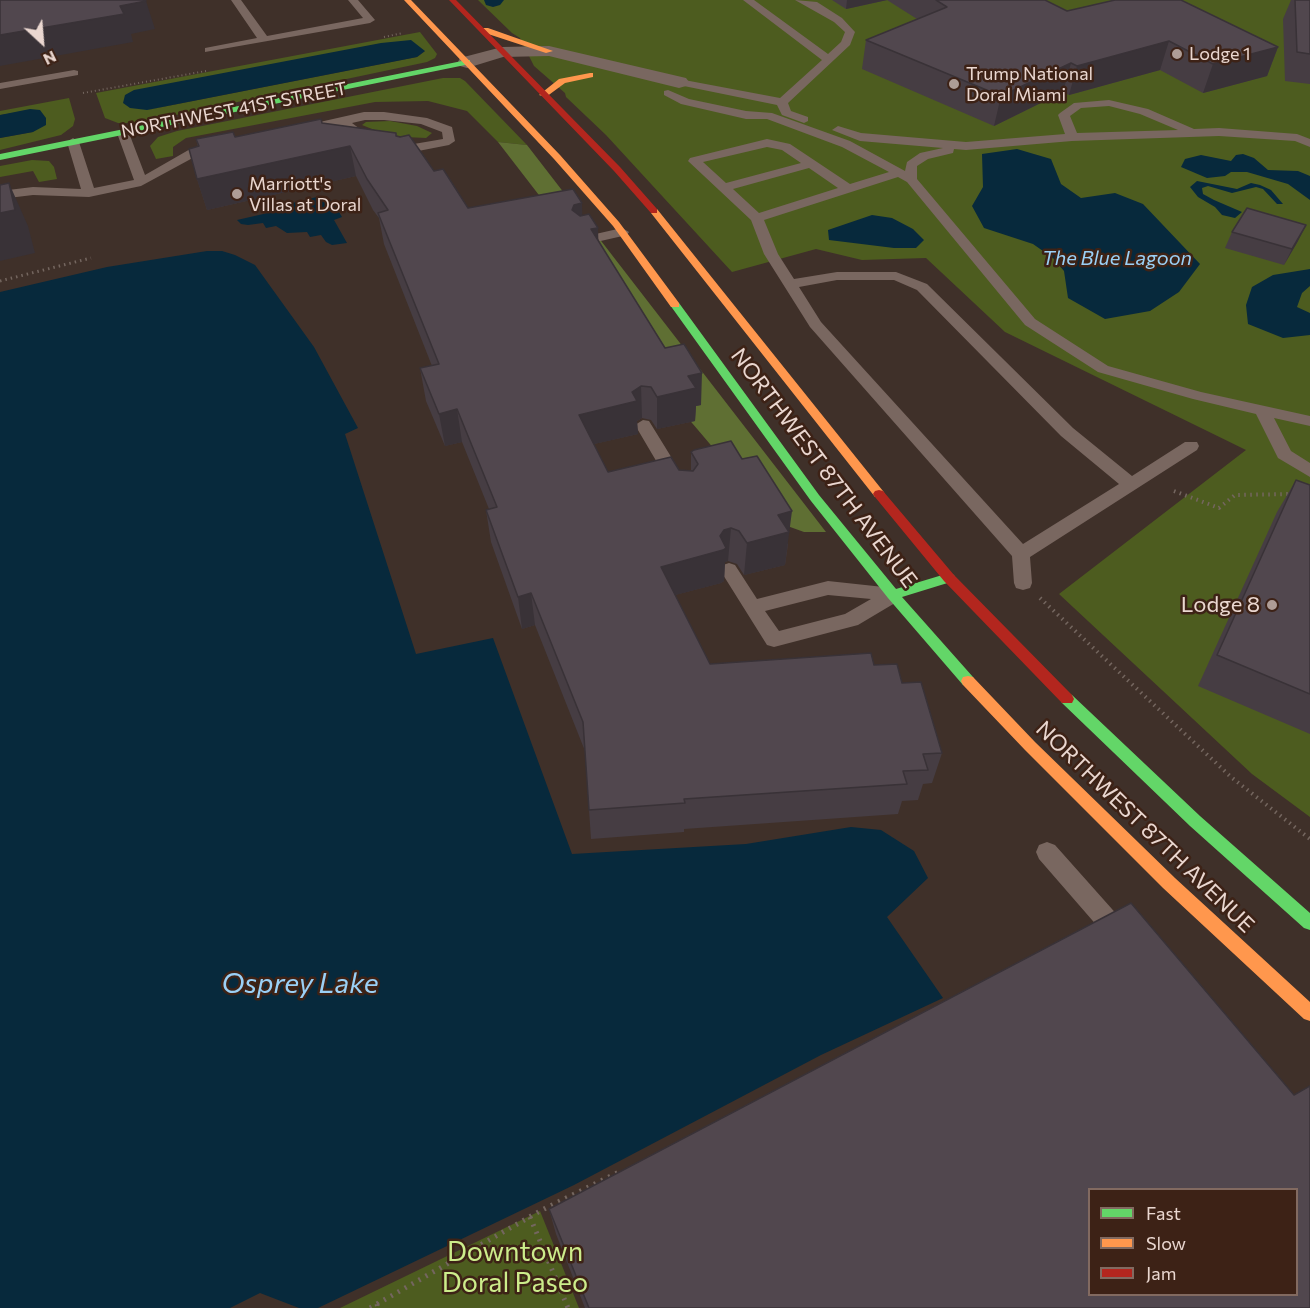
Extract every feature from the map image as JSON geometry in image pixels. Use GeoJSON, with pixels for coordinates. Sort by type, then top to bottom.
{"type":"FeatureCollection","features":[{"type":"Feature","properties":{"kind":"main road","name":"NORTHWEST 87TH AVENUE"},"geometry":{"type":"LineString","coordinates":[[407,0],[587,189],[622,232],[815,498],[893,595],[961,672],[1030,746],[1169,883],[1310,1014]]}},
{"type":"Feature","properties":{"kind":"main road","name":"NORTHWEST 87TH AVENUE"},"geometry":{"type":"LineString","coordinates":[[452,0],[656,212],[841,449],[949,578],[1100,733],[1310,923]]}},
{"type":"Feature","properties":{"kind":"main road"},"geometry":{"type":"LineString","coordinates":[[478,27],[549,51]]}},
{"type":"Feature","properties":{"kind":"main road","name":"NORTHWEST 41ST STREET"},"geometry":{"type":"LineString","coordinates":[[0,157],[467,63]]}},
{"type":"Feature","properties":{"kind":"main road"},"geometry":{"type":"LineString","coordinates":[[543,95],[562,81],[590,75]]}},
{"type":"Feature","properties":{"kind":"main road"},"geometry":{"type":"LineString","coordinates":[[893,595],[949,578]]}},
{"type":"Feature","properties":{"kind":"street","name":"NORTHWEST 41ST STREET"},"geometry":{"type":"LineString","coordinates":[[467,63],[549,51],[674,87]]}},
{"type":"Feature","properties":{"kind":"street","name":"NORTHWEST 41ST STREET"},"geometry":{"type":"LineString","coordinates":[[506,57],[590,75],[674,87]]}},
{"type":"Feature","properties":{"kind":"lane"},"geometry":{"type":"LineString","coordinates":[[236,0],[264,40]]}},
{"type":"Feature","properties":{"kind":"lane"},"geometry":{"type":"LineString","coordinates":[[209,50],[370,20],[353,0]]}},
{"type":"Feature","properties":{"kind":"lane"},"geometry":{"type":"LineString","coordinates":[[748,0],[828,59]]}},
{"type":"Feature","properties":{"kind":"lane"},"geometry":{"type":"LineString","coordinates":[[782,102],[846,43],[850,32],[838,20],[813,4],[800,0]]}},
{"type":"Feature","properties":{"kind":"lane"},"geometry":{"type":"LineString","coordinates":[[0,86],[74,73]]}},
{"type":"Feature","properties":{"kind":"lane"},"geometry":{"type":"LineString","coordinates":[[674,87],[782,102]]}},
{"type":"Feature","properties":{"kind":"lane"},"geometry":{"type":"LineString","coordinates":[[674,87],[685,102],[746,115],[768,115],[846,144],[905,176],[1030,322],[1103,369],[1199,396],[1310,421]]}},
{"type":"Feature","properties":{"kind":"lane"},"geometry":{"type":"LineString","coordinates":[[782,102],[786,113],[860,137],[966,146]]}},
{"type":"Feature","properties":{"kind":"lane"},"geometry":{"type":"LineString","coordinates":[[1072,137],[1064,115],[1078,105],[1109,103],[1144,111],[1194,133]]}},
{"type":"Feature","properties":{"kind":"lane"},"geometry":{"type":"LineString","coordinates":[[297,131],[364,116],[423,121],[448,130],[449,141],[394,148]]}},
{"type":"Feature","properties":{"kind":"lane"},"geometry":{"type":"LineString","coordinates":[[342,122],[359,136],[372,142]]}},
{"type":"Feature","properties":{"kind":"lane"},"geometry":{"type":"LineString","coordinates":[[757,218],[848,189],[905,176],[911,165],[924,156],[966,146],[1072,137],[1219,132],[1297,138],[1310,143]]}},
{"type":"Feature","properties":{"kind":"lane"},"geometry":{"type":"LineString","coordinates":[[123,133],[141,182]]}},
{"type":"Feature","properties":{"kind":"lane"},"geometry":{"type":"LineString","coordinates":[[73,142],[89,193]]}},
{"type":"Feature","properties":{"kind":"lane"},"geometry":{"type":"LineString","coordinates":[[848,189],[786,147],[767,143],[694,161],[757,218],[771,254],[815,324],[1021,554],[1023,583]]}},
{"type":"Feature","properties":{"kind":"lane"},"geometry":{"type":"LineString","coordinates":[[0,195],[33,191],[89,193],[141,182],[196,151],[230,144]]}},
{"type":"Feature","properties":{"kind":"lane"},"geometry":{"type":"LineString","coordinates":[[724,188],[812,164]]}},
{"type":"Feature","properties":{"kind":"lane"},"geometry":{"type":"LineString","coordinates":[[583,241],[622,232]]}},
{"type":"Feature","properties":{"kind":"lane"},"geometry":{"type":"LineString","coordinates":[[791,284],[837,276],[896,276],[922,287],[1067,432],[1131,484]]}},
{"type":"Feature","properties":{"kind":"lane"},"geometry":{"type":"LineString","coordinates":[[1262,410],[1284,454],[1310,471]]}},
{"type":"Feature","properties":{"kind":"lane"},"geometry":{"type":"LineString","coordinates":[[643,425],[686,497]]}},
{"type":"Feature","properties":{"kind":"lane"},"geometry":{"type":"LineString","coordinates":[[1021,554],[1191,446]]}},
{"type":"Feature","properties":{"kind":"lane"},"geometry":{"type":"LineString","coordinates":[[729,570],[774,640],[851,620],[893,595]]}},
{"type":"Feature","properties":{"kind":"lane"},"geometry":{"type":"LineString","coordinates":[[753,608],[828,588],[893,595]]}},
{"type":"Feature","properties":{"kind":"lane"},"geometry":{"type":"LineString","coordinates":[[1047,852],[1135,951]]}},
{"type":"Feature","properties":{"kind":"path"},"geometry":{"type":"LineString","coordinates":[[0,281],[91,258]]}},
{"type":"Feature","properties":{"kind":"path"},"geometry":{"type":"LineString","coordinates":[[1174,491],[1219,508],[1235,495],[1294,494]]}},
{"type":"Feature","properties":{"kind":"path"},"geometry":{"type":"LineString","coordinates":[[1023,583],[1231,777],[1310,839]]}},
{"type":"Feature","properties":{"kind":"path"},"geometry":{"type":"LineString","coordinates":[[370,1308],[378,1306],[530,1217],[624,1170]]}},
{"type":"Feature","properties":{"kind":"path"},"geometry":{"type":"LineString","coordinates":[[530,1217],[568,1308]]}},
{"type":"Feature","properties":{"kind":"green space"},"geometry":{"type":"Polygon","coordinates":[[[478,0],[1310,0],[1310,817],[1252,774],[1059,594],[1246,450],[1005,332],[926,258],[862,260],[816,249],[732,272],[606,135],[566,97],[565,93],[534,66],[520,38],[478,0]]]}},
{"type":"Feature","properties":{"kind":"green space"},"geometry":{"type":"Polygon","coordinates":[[[420,32],[437,54],[435,58],[427,62],[138,123],[118,123],[105,118],[96,93],[420,32]],[[425,51],[147,110],[417,57],[425,51]]]}},
{"type":"Feature","properties":{"kind":"green space"},"geometry":{"type":"Polygon","coordinates":[[[443,78],[460,78],[465,81],[527,145],[498,142],[467,111],[428,101],[375,102],[186,138],[173,147],[173,156],[156,159],[150,146],[158,137],[177,131],[443,78]]]}},
{"type":"Feature","properties":{"kind":"green space"},"geometry":{"type":"Polygon","coordinates":[[[69,98],[75,119],[73,126],[61,135],[0,150],[0,138],[33,132],[40,110],[0,115],[0,111],[69,98]]]}},
{"type":"Feature","properties":{"kind":"green space"},"geometry":{"type":"Polygon","coordinates":[[[390,121],[417,126],[432,133],[426,138],[405,137],[382,133],[362,125],[366,122],[390,121]]]}},
{"type":"Feature","properties":{"kind":"green space"},"geometry":{"type":"Polygon","coordinates":[[[498,142],[527,145],[826,532],[804,532],[768,519],[755,497],[681,410],[552,212],[498,142]]]}},
{"type":"Feature","properties":{"kind":"green space"},"geometry":{"type":"Polygon","coordinates":[[[32,160],[49,161],[54,167],[57,179],[39,182],[33,171],[0,177],[0,166],[32,160]]]}},
{"type":"Feature","properties":{"kind":"green space","name":"Downtown Doral Paseo"},"geometry":{"type":"Polygon","coordinates":[[[540,1211],[579,1308],[340,1308],[540,1211]]]}},
{"type":"Feature","properties":{"kind":"water"},"geometry":{"type":"Polygon","coordinates":[[[411,40],[425,51],[417,57],[147,110],[130,108],[123,103],[125,95],[134,90],[381,43],[411,40]]]}},
{"type":"Feature","properties":{"kind":"water"},"geometry":{"type":"Polygon","coordinates":[[[30,109],[40,110],[46,118],[46,125],[33,132],[0,138],[0,115],[30,109]]]}},
{"type":"Feature","properties":{"kind":"water","name":"The Blue Lagoon"},"geometry":{"type":"Polygon","coordinates":[[[1017,149],[1051,159],[1061,184],[1081,198],[1115,193],[1143,204],[1200,264],[1179,292],[1150,311],[1105,319],[1068,298],[1064,271],[1053,258],[1033,244],[984,228],[972,206],[983,187],[982,154],[1017,149]]]}},
{"type":"Feature","properties":{"kind":"water"},"geometry":{"type":"Polygon","coordinates":[[[1243,154],[1254,158],[1268,170],[1298,171],[1310,176],[1310,200],[1288,184],[1247,172],[1231,172],[1225,176],[1207,178],[1181,167],[1185,159],[1201,155],[1231,161],[1236,155],[1243,154]]]}},
{"type":"Feature","properties":{"kind":"water"},"geometry":{"type":"Polygon","coordinates":[[[1197,181],[1237,189],[1251,183],[1260,185],[1271,190],[1283,204],[1277,204],[1263,189],[1256,187],[1232,193],[1208,186],[1202,188],[1203,194],[1242,212],[1235,218],[1222,215],[1215,207],[1198,197],[1190,187],[1197,181]]]}},
{"type":"Feature","properties":{"kind":"water"},"geometry":{"type":"Polygon","coordinates":[[[317,197],[333,202],[342,217],[334,220],[347,243],[332,245],[326,242],[321,235],[310,237],[307,232],[287,233],[276,226],[266,228],[263,223],[248,225],[241,224],[237,220],[294,207],[292,203],[317,197]]]}},
{"type":"Feature","properties":{"kind":"water"},"geometry":{"type":"Polygon","coordinates":[[[872,215],[892,218],[913,229],[924,240],[916,248],[894,248],[829,240],[828,230],[872,215]]]}},
{"type":"Feature","properties":{"kind":"water","name":"Osprey Lake"},"geometry":{"type":"Polygon","coordinates":[[[207,251],[222,251],[255,265],[314,347],[358,428],[345,434],[416,654],[493,638],[572,854],[746,844],[851,827],[881,830],[914,851],[928,878],[887,917],[943,998],[821,1055],[574,1185],[318,1308],[299,1308],[260,1293],[230,1308],[0,1308],[0,292],[107,267],[207,251]]]}},
{"type":"Feature","properties":{"kind":"water"},"geometry":{"type":"Polygon","coordinates":[[[1310,269],[1310,286],[1302,293],[1297,307],[1310,313],[1310,335],[1283,338],[1248,324],[1246,305],[1252,287],[1273,275],[1310,269]]]}},
{"type":"Feature","properties":{"kind":"building"},"geometry":{"type":"Polygon","coordinates":[[[0,0],[146,1],[120,6],[124,14],[0,35],[0,0]]]}},
{"type":"Feature","properties":{"kind":"building"},"geometry":{"type":"Polygon","coordinates":[[[936,0],[1045,0],[1067,11],[1115,0],[1181,0],[1278,47],[1213,64],[1169,41],[1077,66],[1071,63],[1001,96],[866,40],[947,7],[936,0]]]}},
{"type":"Feature","properties":{"kind":"building"},"geometry":{"type":"Polygon","coordinates":[[[1295,0],[1310,0],[1310,54],[1297,52],[1295,0]]]}},
{"type":"Feature","properties":{"kind":"building"},"geometry":{"type":"Polygon","coordinates":[[[321,119],[322,123],[396,133],[396,136],[400,137],[409,135],[434,171],[443,169],[468,208],[573,189],[582,203],[574,205],[572,210],[580,216],[589,214],[598,228],[591,229],[665,348],[684,344],[702,373],[688,376],[696,388],[657,397],[651,387],[641,386],[632,392],[637,401],[579,415],[608,472],[671,457],[679,470],[693,471],[698,464],[691,452],[731,441],[742,459],[757,456],[792,511],[778,515],[789,532],[747,543],[739,531],[731,528],[724,530],[720,536],[726,548],[723,550],[661,567],[710,664],[871,653],[874,665],[897,664],[902,683],[921,682],[942,753],[923,754],[928,770],[903,771],[907,784],[684,799],[685,803],[589,810],[583,722],[531,593],[518,597],[486,510],[497,507],[457,409],[439,414],[420,368],[439,364],[378,213],[388,210],[367,179],[350,146],[197,179],[189,149],[199,146],[196,139],[233,132],[235,137],[321,119]]]}},
{"type":"Feature","properties":{"kind":"building"},"geometry":{"type":"Polygon","coordinates":[[[9,183],[15,210],[0,213],[0,185],[9,183]]]}},
{"type":"Feature","properties":{"kind":"building"},"geometry":{"type":"Polygon","coordinates":[[[1247,208],[1306,225],[1292,249],[1232,232],[1247,208]]]}},
{"type":"Feature","properties":{"kind":"building","name":"Lodge 8"},"geometry":{"type":"Polygon","coordinates":[[[1296,480],[1310,485],[1310,694],[1217,655],[1296,480]]]}},
{"type":"Feature","properties":{"kind":"building"},"geometry":{"type":"Polygon","coordinates":[[[1131,903],[1294,1095],[1310,1086],[1310,1308],[589,1308],[549,1209],[1131,903]]]}},
{"type":"Feature","properties":{"kind":"traffic: fast"},"geometry":{"type":"LineString","coordinates":[[0,157],[467,62]]}},
{"type":"Feature","properties":{"kind":"traffic: fast"},"geometry":{"type":"LineString","coordinates":[[675,305],[815,498],[893,595],[968,681]]}},
{"type":"Feature","properties":{"kind":"traffic: fast"},"geometry":{"type":"LineString","coordinates":[[893,595],[949,578]]}},
{"type":"Feature","properties":{"kind":"traffic: fast"},"geometry":{"type":"LineString","coordinates":[[1067,699],[1195,821],[1310,923]]}},
{"type":"Feature","properties":{"kind":"traffic: slow"},"geometry":{"type":"LineString","coordinates":[[407,0],[557,157],[616,224],[675,305]]}},
{"type":"Feature","properties":{"kind":"traffic: slow"},"geometry":{"type":"LineString","coordinates":[[485,30],[549,51]]}},
{"type":"Feature","properties":{"kind":"traffic: slow"},"geometry":{"type":"LineString","coordinates":[[543,95],[562,81],[590,75]]}},
{"type":"Feature","properties":{"kind":"traffic: slow"},"geometry":{"type":"LineString","coordinates":[[654,211],[879,494]]}},
{"type":"Feature","properties":{"kind":"traffic: slow"},"geometry":{"type":"LineString","coordinates":[[968,681],[1030,746],[1169,883],[1310,1013]]}},
{"type":"Feature","properties":{"kind":"traffic: jam"},"geometry":{"type":"LineString","coordinates":[[452,0],[617,169],[654,211]]}},
{"type":"Feature","properties":{"kind":"traffic: jam"},"geometry":{"type":"LineString","coordinates":[[879,494],[949,578],[1067,699]]}},
{"type":"Feature","properties":{"kind":"place","name":"Lodge 1"},"geometry":{"type":"Point","coordinates":[1177,54]}},
{"type":"Feature","properties":{"kind":"place","name":"Trump National Doral Miami"},"geometry":{"type":"Point","coordinates":[954,84]}},
{"type":"Feature","properties":{"kind":"place","name":"Marriott's Villas at Doral"},"geometry":{"type":"Point","coordinates":[237,194]}},
{"type":"Feature","properties":{"kind":"place","name":"Lodge 8"},"geometry":{"type":"Point","coordinates":[1272,605]}}]}
